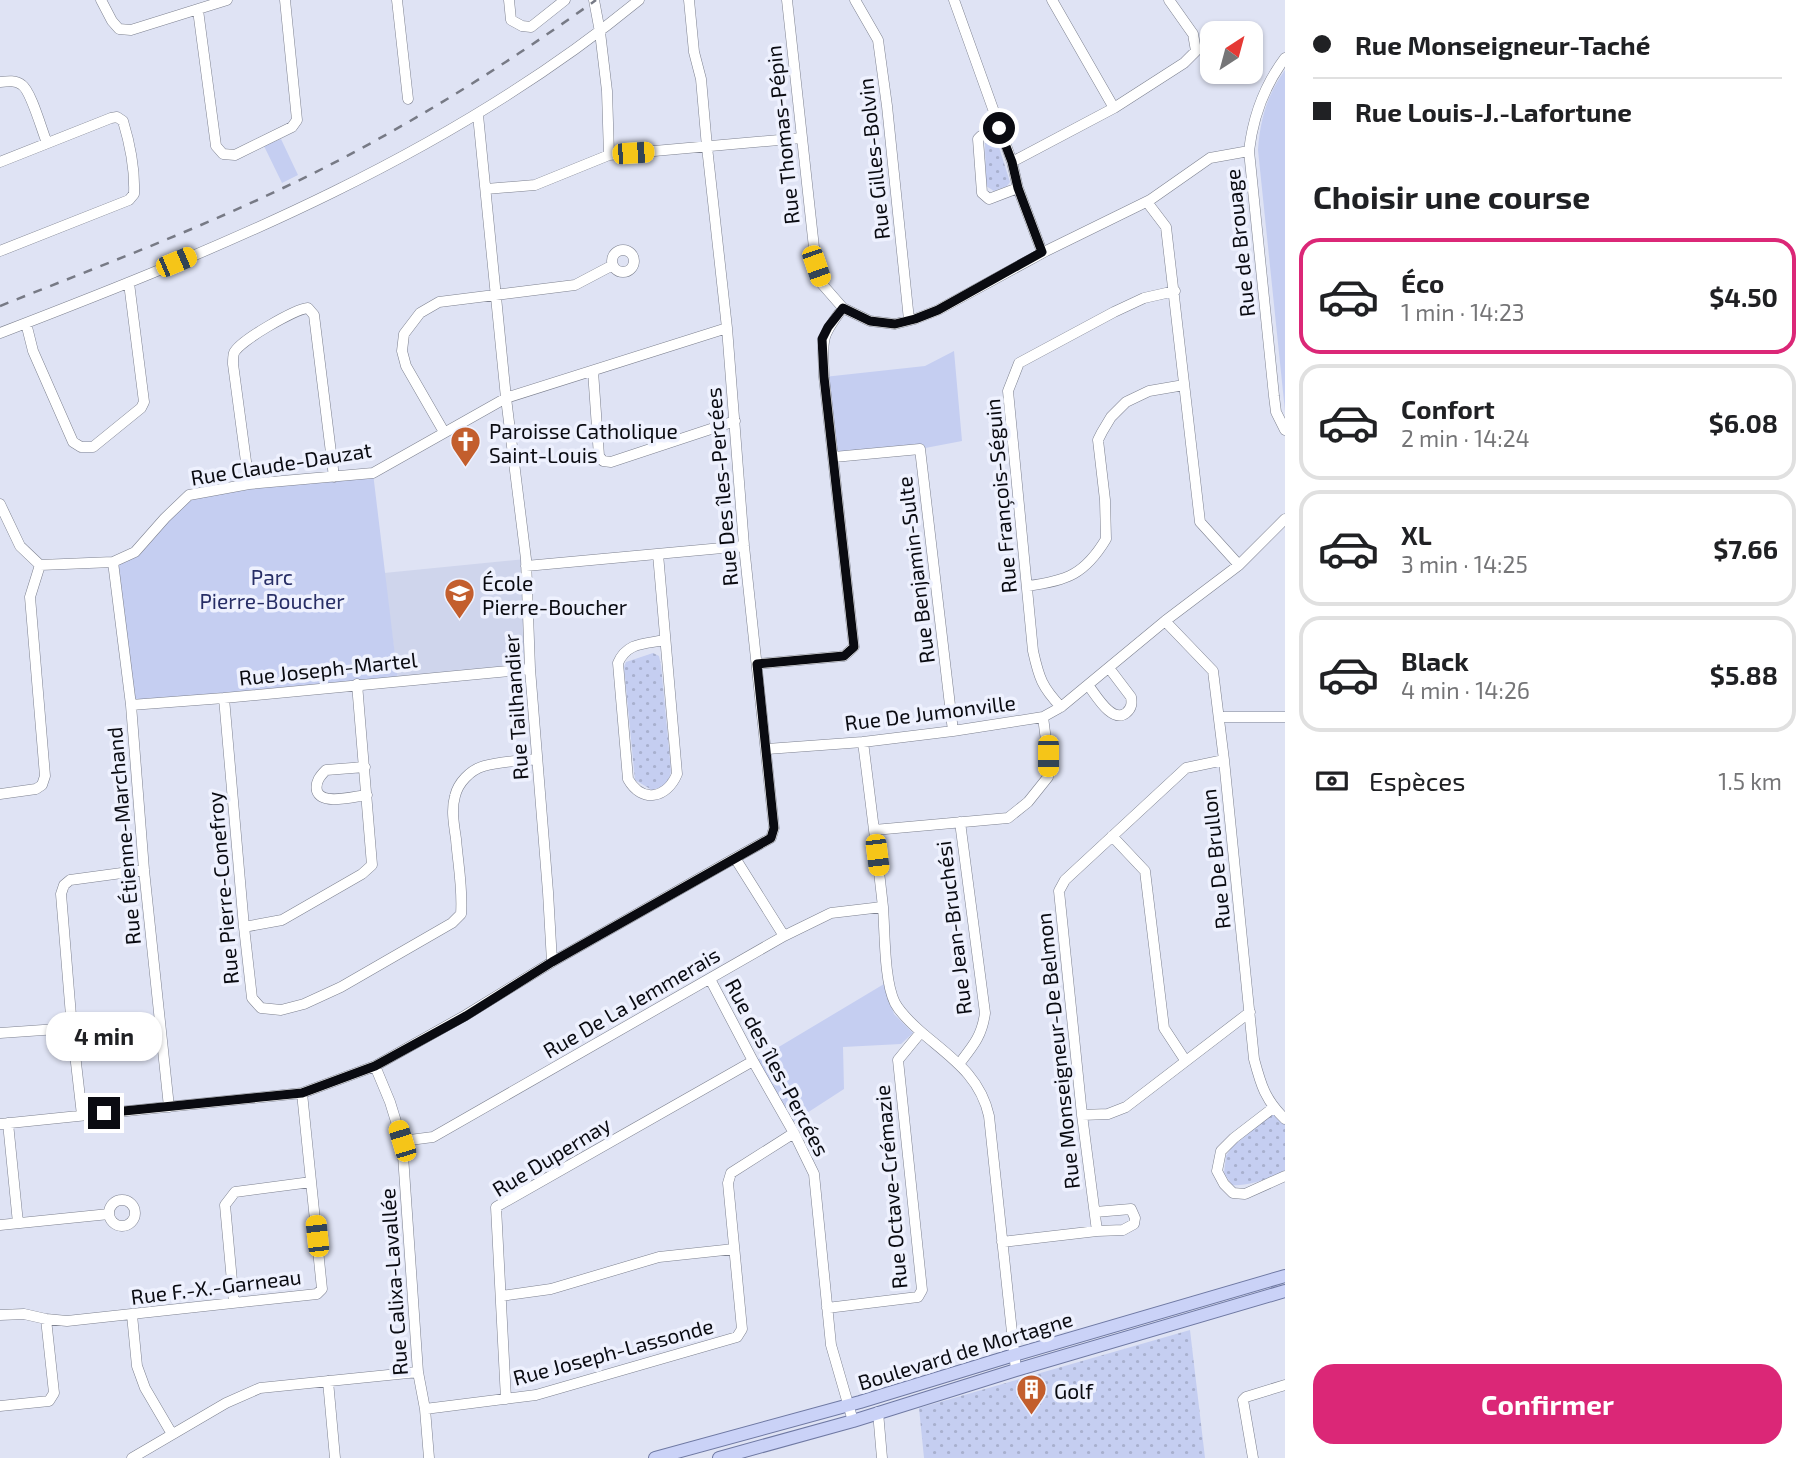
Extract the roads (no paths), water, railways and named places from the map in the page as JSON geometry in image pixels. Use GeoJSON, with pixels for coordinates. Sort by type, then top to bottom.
{"type":"FeatureCollection","features":[{"type":"Feature","properties":{"kind":"main road","name":"Boulevard de Mortagne"},"geometry":{"type":"LineString","coordinates":[[660,1458],[1285,1276]]}},
{"type":"Feature","properties":{"kind":"main road","name":"Boulevard de Mortagne"},"geometry":{"type":"LineString","coordinates":[[719,1458],[853,1421],[1285,1291]]}},
{"type":"Feature","properties":{"kind":"street"},"geometry":{"type":"LineString","coordinates":[[101,0],[112,22],[119,29],[131,30],[227,0]]}},
{"type":"Feature","properties":{"kind":"street"},"geometry":{"type":"LineString","coordinates":[[198,10],[216,146],[223,154],[235,155],[292,127],[298,120],[285,0]]}},
{"type":"Feature","properties":{"kind":"street"},"geometry":{"type":"LineString","coordinates":[[397,0],[408,99]]}},
{"type":"Feature","properties":{"kind":"street"},"geometry":{"type":"LineString","coordinates":[[509,0],[511,20],[531,27],[565,0]]}},
{"type":"Feature","properties":{"kind":"street"},"geometry":{"type":"LineString","coordinates":[[594,0],[607,91],[608,155]]}},
{"type":"Feature","properties":{"kind":"street"},"geometry":{"type":"LineString","coordinates":[[0,333],[128,283],[323,199],[478,115],[600,32],[639,0]]}},
{"type":"Feature","properties":{"kind":"street","name":"Rue Des îles-Percées"},"geometry":{"type":"LineString","coordinates":[[4,1123],[302,1093],[375,1066],[771,838],[774,828],[744,547],[727,328],[701,79],[694,52],[689,0]]}},
{"type":"Feature","properties":{"kind":"street","name":"Rue Thomas-Pépin"},"geometry":{"type":"LineString","coordinates":[[787,0],[816,266],[822,285],[843,308],[870,321],[895,324],[938,310],[1042,252],[1147,202],[1210,158],[1249,151]]}},
{"type":"Feature","properties":{"kind":"street","name":"Rue Gilles-Bolvin"},"geometry":{"type":"LineString","coordinates":[[855,0],[878,40],[909,320]]}},
{"type":"Feature","properties":{"kind":"street"},"geometry":{"type":"LineString","coordinates":[[954,0],[1042,252]]}},
{"type":"Feature","properties":{"kind":"street"},"geometry":{"type":"LineString","coordinates":[[1052,0],[1114,108]]}},
{"type":"Feature","properties":{"kind":"street"},"geometry":{"type":"LineString","coordinates":[[1012,162],[1114,108],[1184,63],[1196,51],[1193,34],[1169,0]]}},
{"type":"Feature","properties":{"kind":"street","name":"Rue de Brouage"},"geometry":{"type":"LineString","coordinates":[[1285,58],[1268,83],[1256,111],[1249,151],[1276,412],[1285,430]]}},
{"type":"Feature","properties":{"kind":"street"},"geometry":{"type":"LineString","coordinates":[[0,82],[8,80],[20,83],[27,90],[47,143]]}},
{"type":"Feature","properties":{"kind":"street","name":"Rue Tailhandier"},"geometry":{"type":"LineString","coordinates":[[478,115],[506,398],[526,566],[530,668],[552,962]]}},
{"type":"Feature","properties":{"kind":"street"},"geometry":{"type":"LineString","coordinates":[[0,162],[117,117],[123,121],[128,136],[134,194],[129,200],[0,251]]}},
{"type":"Feature","properties":{"kind":"street"},"geometry":{"type":"LineString","coordinates":[[999,128],[978,139],[982,193],[989,199],[1018,188]]}},
{"type":"Feature","properties":{"kind":"street"},"geometry":{"type":"LineString","coordinates":[[486,189],[535,185],[608,155],[802,138]]}},
{"type":"Feature","properties":{"kind":"street"},"geometry":{"type":"LineString","coordinates":[[1147,202],[1166,227],[1200,522],[1239,565]]}},
{"type":"Feature","properties":{"kind":"street"},"geometry":{"type":"LineString","coordinates":[[444,432],[406,366],[402,351],[404,334],[420,313],[439,302],[575,285],[613,265]]}},
{"type":"Feature","properties":{"kind":"street"},"geometry":{"type":"LineString","coordinates":[[26,323],[33,351],[73,442],[81,447],[93,447],[141,408],[144,402],[128,283]]}},
{"type":"Feature","properties":{"kind":"street","name":"Rue François-Séguin"},"geometry":{"type":"LineString","coordinates":[[1061,708],[1047,692],[1033,651],[1008,391],[1020,363],[1144,298],[1175,291]]}},
{"type":"Feature","properties":{"kind":"street"},"geometry":{"type":"LineString","coordinates":[[249,484],[233,364],[234,352],[241,344],[289,314],[308,308],[314,315],[334,477]]}},
{"type":"Feature","properties":{"kind":"street"},"geometry":{"type":"LineString","coordinates":[[757,664],[844,656],[854,647],[822,339],[843,308]]}},
{"type":"Feature","properties":{"kind":"street","name":"Rue Claude-Dauzat"},"geometry":{"type":"LineString","coordinates":[[40,565],[113,562],[135,552],[189,495],[249,484],[373,472],[506,398],[727,328]]}},
{"type":"Feature","properties":{"kind":"street"},"geometry":{"type":"LineString","coordinates":[[593,371],[599,456],[603,461],[611,462],[735,421]]}},
{"type":"Feature","properties":{"kind":"street"},"geometry":{"type":"LineString","coordinates":[[1027,586],[1054,583],[1074,574],[1085,567],[1106,539],[1105,500],[1098,440],[1111,417],[1126,402],[1149,391],[1184,385]]}},
{"type":"Feature","properties":{"kind":"street","name":"Rue Benjamin-Sulte"},"geometry":{"type":"LineString","coordinates":[[834,457],[920,449],[953,731]]}},
{"type":"Feature","properties":{"kind":"street"},"geometry":{"type":"LineString","coordinates":[[0,504],[20,547],[40,565],[30,597],[45,776],[42,785],[36,789],[0,793]]}},
{"type":"Feature","properties":{"kind":"street","name":"Rue De Jumonville"},"geometry":{"type":"LineString","coordinates":[[767,749],[863,742],[1042,717],[1061,708],[1165,621],[1239,565],[1285,519]]}},
{"type":"Feature","properties":{"kind":"street"},"geometry":{"type":"LineString","coordinates":[[526,566],[744,547]]}},
{"type":"Feature","properties":{"kind":"street"},"geometry":{"type":"LineString","coordinates":[[658,554],[677,774],[666,791],[651,795],[640,793],[628,779],[618,663],[621,654],[628,648],[665,640]]}},
{"type":"Feature","properties":{"kind":"street","name":"Rue Étienne-Marchand"},"geometry":{"type":"LineString","coordinates":[[113,562],[131,705],[144,870],[169,1107]]}},
{"type":"Feature","properties":{"kind":"street","name":"Rue De Brullon"},"geometry":{"type":"LineString","coordinates":[[1165,621],[1213,671],[1254,1059],[1262,1087],[1273,1108],[1285,1119]]}},
{"type":"Feature","properties":{"kind":"street","name":"Rue Joseph-Martel"},"geometry":{"type":"LineString","coordinates":[[131,705],[530,668]]}},
{"type":"Feature","properties":{"kind":"street"},"geometry":{"type":"LineString","coordinates":[[1088,685],[1109,712],[1123,715],[1128,711],[1132,702],[1130,697],[1109,668]]}},
{"type":"Feature","properties":{"kind":"street"},"geometry":{"type":"LineString","coordinates":[[244,927],[282,920],[362,874],[372,865],[357,684]]}},
{"type":"Feature","properties":{"kind":"street","name":"Rue Pierre-Conefroy"},"geometry":{"type":"LineString","coordinates":[[224,698],[252,998],[261,1007],[281,1010],[304,1004],[341,987],[452,923],[461,914],[462,897],[453,810],[455,795],[461,782],[481,766],[537,759]]}},
{"type":"Feature","properties":{"kind":"street"},"geometry":{"type":"LineString","coordinates":[[874,830],[1007,818],[1028,802],[1048,777],[1042,717]]}},
{"type":"Feature","properties":{"kind":"street"},"geometry":{"type":"LineString","coordinates":[[1219,717],[1285,717]]}},
{"type":"Feature","properties":{"kind":"street"},"geometry":{"type":"LineString","coordinates":[[863,742],[883,907],[889,985],[895,1003],[905,1017],[959,1064],[979,1087],[986,1101],[1016,1370]]}},
{"type":"Feature","properties":{"kind":"street","name":"Rue Monseigneur-De Belmon"},"geometry":{"type":"LineString","coordinates":[[1097,1231],[1059,891],[1065,880],[1186,768],[1224,760]]}},
{"type":"Feature","properties":{"kind":"street"},"geometry":{"type":"LineString","coordinates":[[365,767],[326,770],[318,778],[316,788],[320,796],[326,799],[367,795]]}},
{"type":"Feature","properties":{"kind":"street","name":"Rue Jean-Bruchési"},"geometry":{"type":"LineString","coordinates":[[959,1064],[977,1041],[985,1013],[960,822]]}},
{"type":"Feature","properties":{"kind":"street"},"geometry":{"type":"LineString","coordinates":[[1112,836],[1144,871],[1164,1028],[1185,1060]]}},
{"type":"Feature","properties":{"kind":"street"},"geometry":{"type":"LineString","coordinates":[[736,858],[784,936]]}},
{"type":"Feature","properties":{"kind":"street"},"geometry":{"type":"LineString","coordinates":[[82,1115],[61,894],[64,885],[71,880],[144,870]]}},
{"type":"Feature","properties":{"kind":"street","name":"Rue De La Jemmerais"},"geometry":{"type":"LineString","coordinates":[[402,1141],[433,1137],[784,936],[831,913],[883,907]]}},
{"type":"Feature","properties":{"kind":"street","name":"Rue des îles-Percées"},"geometry":{"type":"LineString","coordinates":[[710,979],[814,1174],[831,1345],[853,1421]]}},
{"type":"Feature","properties":{"kind":"street"},"geometry":{"type":"LineString","coordinates":[[1082,1115],[1108,1114],[1126,1107],[1250,1012]]}},
{"type":"Feature","properties":{"kind":"street"},"geometry":{"type":"LineString","coordinates":[[0,1033],[72,1028]]}},
{"type":"Feature","properties":{"kind":"street","name":"Rue Octave-Crémazie"},"geometry":{"type":"LineString","coordinates":[[827,1308],[918,1297],[922,1290],[898,1060],[921,1032]]}},
{"type":"Feature","properties":{"kind":"street","name":"Rue Dupernay"},"geometry":{"type":"LineString","coordinates":[[506,1399],[496,1207],[753,1061]]}},
{"type":"Feature","properties":{"kind":"street","name":"Rue Calixa-Lavallée"},"geometry":{"type":"LineString","coordinates":[[375,1066],[402,1141],[418,1371],[425,1409],[429,1458]]}},
{"type":"Feature","properties":{"kind":"street","name":"Rue F.-X.-Garneau"},"geometry":{"type":"LineString","coordinates":[[0,1315],[24,1314],[67,1321],[317,1294],[322,1289],[302,1093]]}},
{"type":"Feature","properties":{"kind":"street"},"geometry":{"type":"LineString","coordinates":[[1273,1108],[1221,1151],[1217,1171],[1233,1193],[1245,1194],[1285,1176]]}},
{"type":"Feature","properties":{"kind":"street"},"geometry":{"type":"LineString","coordinates":[[4,1123],[18,1223]]}},
{"type":"Feature","properties":{"kind":"street","name":"Rue Joseph-Lassonde"},"geometry":{"type":"LineString","coordinates":[[425,1409],[536,1395],[737,1338],[742,1329],[728,1183],[731,1173],[794,1133]]}},
{"type":"Feature","properties":{"kind":"street"},"geometry":{"type":"LineString","coordinates":[[234,1303],[225,1205],[235,1192],[311,1182]]}},
{"type":"Feature","properties":{"kind":"street","name":"Rue Monseigneur-De Belmon"},"geometry":{"type":"LineString","coordinates":[[1002,1242],[1123,1230],[1134,1224],[1135,1217],[1131,1209],[1095,1212]]}},
{"type":"Feature","properties":{"kind":"street"},"geometry":{"type":"LineString","coordinates":[[0,1225],[109,1214]]}},
{"type":"Feature","properties":{"kind":"street"},"geometry":{"type":"LineString","coordinates":[[501,1296],[551,1289],[659,1257],[734,1249]]}},
{"type":"Feature","properties":{"kind":"street"},"geometry":{"type":"LineString","coordinates":[[132,1315],[137,1366],[145,1388],[172,1434]]}},
{"type":"Feature","properties":{"kind":"street"},"geometry":{"type":"LineString","coordinates":[[0,1406],[49,1401],[54,1393],[46,1319]]}},
{"type":"Feature","properties":{"kind":"street"},"geometry":{"type":"LineString","coordinates":[[132,1458],[226,1403],[260,1388],[418,1371]]}},
{"type":"Feature","properties":{"kind":"street"},"geometry":{"type":"LineString","coordinates":[[328,1381],[335,1458]]}},
{"type":"Feature","properties":{"kind":"street"},"geometry":{"type":"LineString","coordinates":[[1253,1458],[1243,1401],[1246,1397],[1285,1385]]}},
{"type":"Feature","properties":{"kind":"street"},"geometry":{"type":"LineString","coordinates":[[878,1412],[882,1458]]}},
{"type":"Feature","properties":{"kind":"railway"},"geometry":{"type":"LineString","coordinates":[[0,306],[213,220],[324,168],[444,101],[596,0]]}},
{"type":"Feature","properties":{"kind":"place","name":"Paroisse Catholique Saint-Louis"},"geometry":{"type":"Point","coordinates":[466,469]}},
{"type":"Feature","properties":{"kind":"place","name":"École Pierre-Boucher"},"geometry":{"type":"Point","coordinates":[459,621]}},
{"type":"Feature","properties":{"kind":"place","name":"Golf"},"geometry":{"type":"Point","coordinates":[1031,1417]}},
{"type":"Feature","properties":{"kind":"park label","name":"Parc Pierre-Boucher"},"geometry":{"type":"Point","coordinates":[272,588]}}]}
